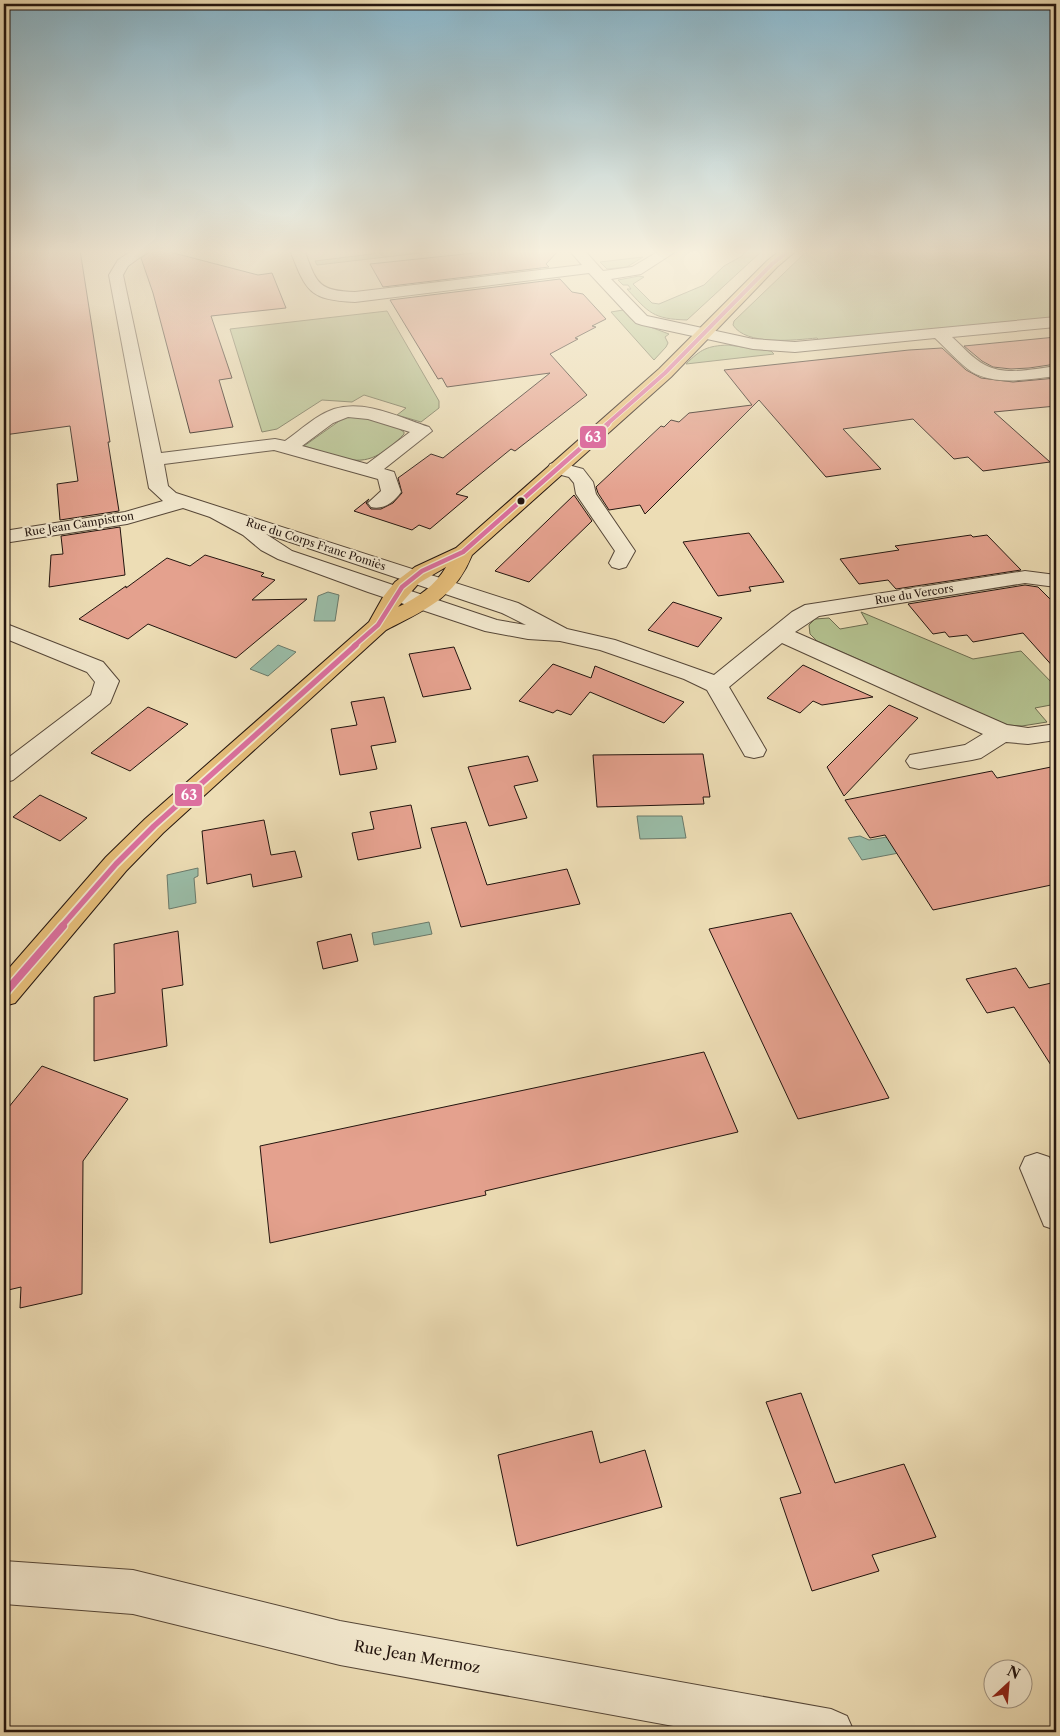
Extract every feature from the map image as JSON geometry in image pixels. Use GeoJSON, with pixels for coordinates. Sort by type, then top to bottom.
{"type":"FeatureCollection","features":[{"type":"Feature","properties":{"kind":"main road"},"geometry":{"type":"LineString","coordinates":[[378,625],[395,593],[414,575],[463,552],[567,470],[706,331]]}},
{"type":"Feature","properties":{"kind":"main road"},"geometry":{"type":"LineString","coordinates":[[4,994],[116,864],[154,826],[378,625],[423,603],[443,586],[455,571],[463,552]]}},
{"type":"Feature","properties":{"kind":"street","name":"Rue du Corps Franc Pomiès"},"geometry":{"type":"LineString","coordinates":[[128,331],[159,488],[169,497],[217,514],[249,522],[414,575],[510,608],[560,634]]}},
{"type":"Feature","properties":{"kind":"street"},"geometry":{"type":"LineString","coordinates":[[690,331],[753,344],[786,347],[968,331]]}},
{"type":"Feature","properties":{"kind":"street"},"geometry":{"type":"LineString","coordinates":[[939,334],[978,368],[985,371],[1012,375],[1056,371]]}},
{"type":"Feature","properties":{"kind":"street"},"geometry":{"type":"LineString","coordinates":[[289,447],[334,416],[346,411],[365,413],[423,431],[370,471]]}},
{"type":"Feature","properties":{"kind":"street"},"geometry":{"type":"LineString","coordinates":[[154,460],[263,444],[275,444],[387,476],[391,492],[378,503]]}},
{"type":"Feature","properties":{"kind":"street"},"geometry":{"type":"LineString","coordinates":[[567,470],[583,482],[586,494],[625,552],[620,563]]}},
{"type":"Feature","properties":{"kind":"street","name":"Rue Jean Campistron"},"geometry":{"type":"LineString","coordinates":[[4,537],[127,518],[183,502]]}},
{"type":"Feature","properties":{"kind":"street","name":"Rue du Corps Franc Pomiès"},"geometry":{"type":"LineString","coordinates":[[217,514],[250,531],[268,546],[285,555],[493,626],[528,632],[560,634]]}},
{"type":"Feature","properties":{"kind":"street","name":"Rue du Vercors"},"geometry":{"type":"LineString","coordinates":[[716,685],[800,617],[813,610],[1025,576],[1056,581]]}},
{"type":"Feature","properties":{"kind":"street"},"geometry":{"type":"LineString","coordinates":[[4,630],[95,668],[107,681],[102,698],[4,774]]}},
{"type":"Feature","properties":{"kind":"street"},"geometry":{"type":"LineString","coordinates":[[560,634],[607,645],[692,674],[716,685],[754,750]]}},
{"type":"Feature","properties":{"kind":"street"},"geometry":{"type":"LineString","coordinates":[[780,634],[1002,733],[1028,736],[1056,732]]}},
{"type":"Feature","properties":{"kind":"street"},"geometry":{"type":"LineString","coordinates":[[919,761],[972,752],[1002,733]]}},
{"type":"Feature","properties":{"kind":"street"},"geometry":{"type":"LineString","coordinates":[[1037,1168],[1056,1214]]}},
{"type":"Feature","properties":{"kind":"street","name":"Rue Jean Mermoz"},"geometry":{"type":"LineString","coordinates":[[4,1582],[133,1592],[340,1643],[831,1732]]}},
{"type":"Feature","properties":{"kind":"shaded area"},"geometry":{"type":"Polygon","coordinates":[[[231,331],[399,331],[439,401],[439,408],[421,422],[397,415],[406,408],[364,395],[352,402],[322,400],[277,429],[262,432],[231,331]]]}},
{"type":"Feature","properties":{"kind":"shaded area"},"geometry":{"type":"Polygon","coordinates":[[[628,331],[661,331],[669,334],[665,337],[668,343],[666,347],[654,360],[628,331]]]}},
{"type":"Feature","properties":{"kind":"shaded area"},"geometry":{"type":"Polygon","coordinates":[[[912,331],[819,340],[817,338],[759,339],[739,332],[912,331]]]}},
{"type":"Feature","properties":{"kind":"shaded area"},"geometry":{"type":"Polygon","coordinates":[[[728,345],[771,351],[774,354],[686,364],[705,349],[728,345]]]}},
{"type":"Feature","properties":{"kind":"shaded area"},"geometry":{"type":"Polygon","coordinates":[[[351,416],[385,423],[399,428],[404,434],[390,447],[378,455],[367,459],[346,459],[304,446],[342,419],[351,416]]]}},
{"type":"Feature","properties":{"kind":"shaded area"},"geometry":{"type":"Polygon","coordinates":[[[328,592],[339,595],[335,621],[314,621],[318,596],[328,592]]]}},
{"type":"Feature","properties":{"kind":"shaded area"},"geometry":{"type":"Polygon","coordinates":[[[861,612],[973,659],[1021,651],[1056,687],[1056,704],[1035,708],[1047,722],[1022,726],[1007,725],[817,641],[810,634],[809,625],[815,619],[829,618],[840,629],[868,624],[861,612]]]}},
{"type":"Feature","properties":{"kind":"shaded area"},"geometry":{"type":"Polygon","coordinates":[[[278,645],[296,652],[268,676],[250,669],[278,645]]]}},
{"type":"Feature","properties":{"kind":"shaded area"},"geometry":{"type":"Polygon","coordinates":[[[637,816],[682,816],[686,838],[640,839],[637,816]]]}},
{"type":"Feature","properties":{"kind":"shaded area"},"geometry":{"type":"Polygon","coordinates":[[[860,836],[869,840],[893,836],[904,852],[862,860],[848,838],[860,836]]]}},
{"type":"Feature","properties":{"kind":"shaded area"},"geometry":{"type":"Polygon","coordinates":[[[198,868],[198,876],[194,878],[196,903],[169,909],[167,875],[198,868]]]}},
{"type":"Feature","properties":{"kind":"shaded area"},"geometry":{"type":"Polygon","coordinates":[[[429,922],[432,934],[374,945],[372,933],[429,922]]]}},
{"type":"Feature","properties":{"kind":"building"},"geometry":{"type":"Polygon","coordinates":[[[4,331],[93,331],[119,511],[60,520],[57,484],[78,481],[70,426],[4,435],[4,331]]]}},
{"type":"Feature","properties":{"kind":"building"},"geometry":{"type":"Polygon","coordinates":[[[163,331],[216,331],[232,378],[219,380],[233,427],[190,433],[163,331]]]}},
{"type":"Feature","properties":{"kind":"building"},"geometry":{"type":"Polygon","coordinates":[[[409,331],[588,331],[575,338],[578,339],[550,354],[587,395],[515,451],[511,449],[456,494],[468,497],[430,529],[419,525],[412,530],[354,511],[369,499],[366,503],[371,509],[381,509],[393,503],[402,493],[398,478],[431,454],[443,458],[550,373],[447,387],[442,378],[438,379],[409,331]]]}},
{"type":"Feature","properties":{"kind":"building"},"geometry":{"type":"Polygon","coordinates":[[[1056,337],[1056,364],[1029,368],[993,367],[982,361],[964,346],[1056,337]]]}},
{"type":"Feature","properties":{"kind":"building"},"geometry":{"type":"Polygon","coordinates":[[[942,348],[966,370],[981,378],[1013,382],[1056,378],[1056,406],[994,412],[1050,462],[983,471],[968,457],[954,459],[913,419],[843,429],[881,469],[826,477],[759,400],[645,514],[640,505],[609,510],[598,493],[596,487],[661,426],[664,427],[671,420],[679,422],[689,413],[752,405],[724,370],[942,348]]]}},
{"type":"Feature","properties":{"kind":"building"},"geometry":{"type":"Polygon","coordinates":[[[574,495],[592,521],[529,582],[495,571],[574,495]]]}},
{"type":"Feature","properties":{"kind":"building"},"geometry":{"type":"Polygon","coordinates":[[[120,527],[125,575],[49,587],[51,555],[63,554],[61,536],[120,527]]]}},
{"type":"Feature","properties":{"kind":"building"},"geometry":{"type":"Polygon","coordinates":[[[749,533],[784,582],[749,587],[751,591],[718,596],[683,542],[749,533]]]}},
{"type":"Feature","properties":{"kind":"building"},"geometry":{"type":"Polygon","coordinates":[[[971,535],[973,537],[987,535],[1021,570],[896,589],[888,580],[859,584],[840,559],[899,550],[895,546],[971,535]]]}},
{"type":"Feature","properties":{"kind":"building"},"geometry":{"type":"Polygon","coordinates":[[[205,555],[264,573],[261,576],[275,580],[252,600],[307,599],[236,658],[148,624],[128,639],[79,619],[167,558],[190,566],[205,555]]]}},
{"type":"Feature","properties":{"kind":"building"},"geometry":{"type":"Polygon","coordinates":[[[1025,585],[1038,587],[1056,605],[1056,670],[1023,633],[973,642],[967,635],[949,637],[945,632],[933,634],[908,604],[1025,585]]]}},
{"type":"Feature","properties":{"kind":"building"},"geometry":{"type":"Polygon","coordinates":[[[673,602],[722,618],[698,647],[648,630],[673,602]]]}},
{"type":"Feature","properties":{"kind":"building"},"geometry":{"type":"Polygon","coordinates":[[[454,647],[471,689],[423,697],[409,654],[454,647]]]}},
{"type":"Feature","properties":{"kind":"building"},"geometry":{"type":"Polygon","coordinates":[[[553,664],[591,678],[595,666],[684,702],[664,723],[590,692],[571,715],[557,710],[553,713],[519,701],[553,664]]]}},
{"type":"Feature","properties":{"kind":"building"},"geometry":{"type":"Polygon","coordinates":[[[803,665],[873,697],[822,705],[813,701],[800,713],[767,698],[803,665]]]}},
{"type":"Feature","properties":{"kind":"building"},"geometry":{"type":"Polygon","coordinates":[[[384,697],[396,742],[371,746],[377,769],[340,775],[331,729],[357,725],[351,702],[384,697]]]}},
{"type":"Feature","properties":{"kind":"building"},"geometry":{"type":"Polygon","coordinates":[[[889,705],[918,718],[844,796],[827,767],[889,705]]]}},
{"type":"Feature","properties":{"kind":"building"},"geometry":{"type":"Polygon","coordinates":[[[148,707],[188,724],[130,771],[91,753],[148,707]]]}},
{"type":"Feature","properties":{"kind":"building"},"geometry":{"type":"Polygon","coordinates":[[[703,754],[710,797],[703,797],[704,804],[597,807],[593,755],[703,754]]]}},
{"type":"Feature","properties":{"kind":"building"},"geometry":{"type":"Polygon","coordinates":[[[528,756],[538,781],[514,786],[527,818],[489,826],[468,767],[528,756]]]}},
{"type":"Feature","properties":{"kind":"building"},"geometry":{"type":"Polygon","coordinates":[[[1056,766],[1056,884],[933,910],[885,835],[870,838],[845,800],[992,771],[997,778],[1056,766]]]}},
{"type":"Feature","properties":{"kind":"building"},"geometry":{"type":"Polygon","coordinates":[[[40,795],[87,818],[60,841],[13,817],[40,795]]]}},
{"type":"Feature","properties":{"kind":"building"},"geometry":{"type":"Polygon","coordinates":[[[411,805],[421,848],[358,860],[352,833],[374,829],[370,812],[411,805]]]}},
{"type":"Feature","properties":{"kind":"building"},"geometry":{"type":"Polygon","coordinates":[[[264,820],[271,855],[295,851],[302,877],[253,887],[251,874],[207,884],[202,831],[264,820]]]}},
{"type":"Feature","properties":{"kind":"building"},"geometry":{"type":"Polygon","coordinates":[[[466,822],[487,885],[567,869],[580,904],[461,927],[431,828],[466,822]]]}},
{"type":"Feature","properties":{"kind":"building"},"geometry":{"type":"Polygon","coordinates":[[[791,913],[889,1098],[798,1119],[709,929],[791,913]]]}},
{"type":"Feature","properties":{"kind":"building"},"geometry":{"type":"Polygon","coordinates":[[[178,931],[183,985],[162,989],[167,1046],[94,1061],[94,997],[115,993],[114,944],[178,931]]]}},
{"type":"Feature","properties":{"kind":"building"},"geometry":{"type":"Polygon","coordinates":[[[351,934],[358,961],[323,969],[317,942],[351,934]]]}},
{"type":"Feature","properties":{"kind":"building"},"geometry":{"type":"Polygon","coordinates":[[[1016,968],[1029,988],[1056,982],[1056,1073],[1014,1007],[987,1013],[966,979],[1016,968]]]}},
{"type":"Feature","properties":{"kind":"building"},"geometry":{"type":"Polygon","coordinates":[[[704,1052],[738,1132],[485,1191],[486,1195],[270,1243],[260,1146],[704,1052]]]}},
{"type":"Feature","properties":{"kind":"building"},"geometry":{"type":"Polygon","coordinates":[[[42,1066],[128,1099],[83,1161],[82,1294],[20,1308],[21,1287],[4,1291],[4,1113],[42,1066]]]}},
{"type":"Feature","properties":{"kind":"building"},"geometry":{"type":"Polygon","coordinates":[[[801,1393],[835,1483],[904,1464],[936,1537],[872,1555],[879,1571],[812,1591],[780,1498],[801,1493],[766,1402],[801,1393]]]}},
{"type":"Feature","properties":{"kind":"building"},"geometry":{"type":"Polygon","coordinates":[[[592,1431],[600,1463],[645,1450],[662,1507],[517,1546],[498,1455],[592,1431]]]}},
{"type":"Feature","properties":{"kind":"transit line","name":"63"},"geometry":{"type":"LineString","coordinates":[[4,994],[116,864],[154,826],[378,625],[402,587],[422,571],[463,552],[665,373],[706,331]]}}]}
